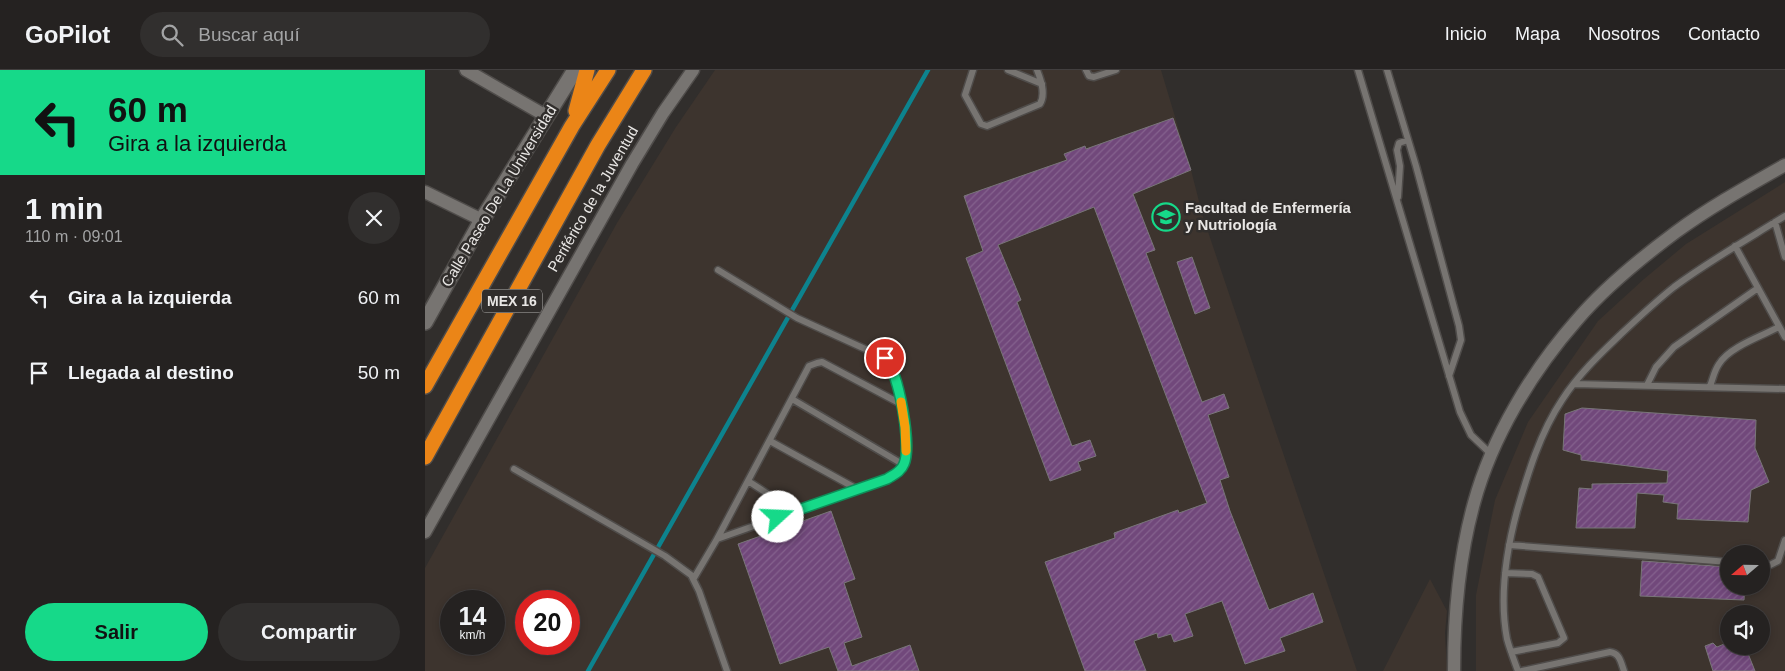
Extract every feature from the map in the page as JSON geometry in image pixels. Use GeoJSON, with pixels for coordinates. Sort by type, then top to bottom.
{"type":"FeatureCollection","features":[{"type":"Feature","properties":{"kind":"highway"},"geometry":{"type":"LineString","coordinates":[[572,126],[587,70]]}},
{"type":"Feature","properties":{"kind":"highway","name":"MEX 16"},"geometry":{"type":"LineString","coordinates":[[425,386],[572,126],[608,70]]}},
{"type":"Feature","properties":{"kind":"highway","name":"Periférico de la Juventud"},"geometry":{"type":"LineString","coordinates":[[425,457],[598,145],[644,70]]}},
{"type":"Feature","properties":{"kind":"street"},"geometry":{"type":"LineString","coordinates":[[466,70],[546,116]]}},
{"type":"Feature","properties":{"kind":"street","name":"Calle Paseo De La Universidad"},"geometry":{"type":"LineString","coordinates":[[425,322],[482,220],[575,70]]}},
{"type":"Feature","properties":{"kind":"street","name":"Periférico de la Juventud"},"geometry":{"type":"LineString","coordinates":[[425,532],[632,164],[663,113],[693,70]]}},
{"type":"Feature","properties":{"kind":"street"},"geometry":{"type":"LineString","coordinates":[[1454,671],[1454,636],[1463,553],[1475,501],[1496,442],[1543,362],[1591,305],[1638,263],[1677,232],[1715,206],[1785,165]]}},
{"type":"Feature","properties":{"kind":"street"},"geometry":{"type":"LineString","coordinates":[[425,192],[482,220]]}},
{"type":"Feature","properties":{"kind":"lane"},"geometry":{"type":"LineString","coordinates":[[973,70],[965,96],[984,126],[991,125],[1043,101],[1042,84],[1037,70]]}},
{"type":"Feature","properties":{"kind":"lane"},"geometry":{"type":"LineString","coordinates":[[1008,70],[1042,84]]}},
{"type":"Feature","properties":{"kind":"lane"},"geometry":{"type":"LineString","coordinates":[[1085,70],[1089,76],[1094,77],[1116,70]]}},
{"type":"Feature","properties":{"kind":"lane"},"geometry":{"type":"LineString","coordinates":[[1358,70],[1460,412],[1471,435],[1491,455]]}},
{"type":"Feature","properties":{"kind":"lane"},"geometry":{"type":"LineString","coordinates":[[1387,70],[1459,326],[1461,340],[1449,377]]}},
{"type":"Feature","properties":{"kind":"lane"},"geometry":{"type":"LineString","coordinates":[[1398,203],[1400,166],[1397,150],[1399,143],[1408,140]]}},
{"type":"Feature","properties":{"kind":"lane"},"geometry":{"type":"LineString","coordinates":[[1518,671],[1508,639],[1503,606],[1509,545],[1527,477],[1543,435],[1561,400],[1601,353],[1647,310],[1674,288],[1735,246],[1785,216]]}},
{"type":"Feature","properties":{"kind":"lane"},"geometry":{"type":"LineString","coordinates":[[1775,222],[1785,257]]}},
{"type":"Feature","properties":{"kind":"lane"},"geometry":{"type":"LineString","coordinates":[[1735,246],[1785,337]]}},
{"type":"Feature","properties":{"kind":"lane"},"geometry":{"type":"LineString","coordinates":[[717,270],[797,318],[885,358],[893,369],[901,404],[905,427],[906,457],[904,465],[899,472],[887,479],[717,539]]}},
{"type":"Feature","properties":{"kind":"lane"},"geometry":{"type":"LineString","coordinates":[[1647,385],[1656,367],[1673,347],[1759,288]]}},
{"type":"Feature","properties":{"kind":"lane"},"geometry":{"type":"LineString","coordinates":[[1710,386],[1715,370],[1725,356],[1779,327]]}},
{"type":"Feature","properties":{"kind":"lane"},"geometry":{"type":"LineString","coordinates":[[694,578],[717,539],[809,366],[822,362],[901,404]]}},
{"type":"Feature","properties":{"kind":"lane"},"geometry":{"type":"LineString","coordinates":[[1574,384],[1785,389]]}},
{"type":"Feature","properties":{"kind":"lane"},"geometry":{"type":"LineString","coordinates":[[792,399],[904,465]]}},
{"type":"Feature","properties":{"kind":"lane"},"geometry":{"type":"LineString","coordinates":[[770,441],[857,490]]}},
{"type":"Feature","properties":{"kind":"lane"},"geometry":{"type":"LineString","coordinates":[[514,469],[665,556],[694,578],[727,671]]}},
{"type":"Feature","properties":{"kind":"lane"},"geometry":{"type":"LineString","coordinates":[[748,481],[794,511]]}},
{"type":"Feature","properties":{"kind":"lane"},"geometry":{"type":"LineString","coordinates":[[1770,564],[1778,561],[1785,540]]}},
{"type":"Feature","properties":{"kind":"lane"},"geometry":{"type":"LineString","coordinates":[[1509,545],[1720,561]]}},
{"type":"Feature","properties":{"kind":"lane"},"geometry":{"type":"LineString","coordinates":[[1505,573],[1532,574],[1538,577],[1564,638],[1558,643],[1511,652]]}},
{"type":"Feature","properties":{"kind":"lane"},"geometry":{"type":"LineString","coordinates":[[1522,671],[1613,652],[1619,657],[1624,671]]}},
{"type":"Feature","properties":{"kind":"shaded area"},"geometry":{"type":"Polygon","coordinates":[[[715,70],[1161,70],[1203,217],[1357,671],[425,671],[425,568],[617,223],[676,127],[715,70]]]}},
{"type":"Feature","properties":{"kind":"shaded area"},"geometry":{"type":"Polygon","coordinates":[[[1785,182],[1785,671],[1476,671],[1476,595],[1495,500],[1528,422],[1598,321],[1686,244],[1785,182]]]}},
{"type":"Feature","properties":{"kind":"shaded area"},"geometry":{"type":"Polygon","coordinates":[[[1430,579],[1447,611],[1445,633],[1447,671],[1383,671],[1430,579]]]}},
{"type":"Feature","properties":{"kind":"building"},"geometry":{"type":"Polygon","coordinates":[[[1173,118],[1191,170],[1133,194],[1155,250],[1146,253],[1202,402],[1224,394],[1229,408],[1208,415],[1229,477],[1220,480],[1230,511],[1269,610],[1313,593],[1323,622],[1280,638],[1285,651],[1245,664],[1222,601],[1185,614],[1193,636],[1174,642],[1171,634],[1158,638],[1157,633],[1134,641],[1146,671],[1085,671],[1045,562],[1115,538],[1114,533],[1178,510],[1179,513],[1207,503],[1094,207],[998,245],[1021,300],[1017,302],[1072,446],[1090,440],[1096,456],[1078,462],[1081,470],[1050,481],[966,258],[983,251],[964,196],[1067,160],[1064,154],[1085,146],[1086,149],[1173,118]]]}},
{"type":"Feature","properties":{"kind":"building"},"geometry":{"type":"Polygon","coordinates":[[[1192,257],[1210,308],[1195,314],[1177,262],[1192,257]]]}},
{"type":"Feature","properties":{"kind":"building"},"geometry":{"type":"Polygon","coordinates":[[[1582,408],[1756,420],[1755,448],[1769,482],[1751,490],[1748,522],[1677,519],[1678,504],[1663,502],[1664,495],[1637,493],[1635,528],[1576,528],[1579,488],[1592,489],[1592,484],[1667,483],[1668,471],[1581,460],[1581,455],[1563,450],[1565,414],[1582,408]]]}},
{"type":"Feature","properties":{"kind":"building"},"geometry":{"type":"Polygon","coordinates":[[[831,511],[855,579],[844,583],[862,637],[844,643],[852,666],[910,645],[919,671],[838,671],[829,647],[780,664],[738,544],[831,511]]]}},
{"type":"Feature","properties":{"kind":"building"},"geometry":{"type":"Polygon","coordinates":[[[1642,561],[1720,566],[1720,595],[1744,595],[1744,600],[1640,596],[1642,561]]]}},
{"type":"Feature","properties":{"kind":"building"},"geometry":{"type":"Polygon","coordinates":[[[1713,643],[1717,647],[1720,646],[1720,655],[1749,655],[1755,671],[1713,671],[1705,646],[1713,643]]]}},
{"type":"Feature","properties":{"kind":"waterway"},"geometry":{"type":"LineString","coordinates":[[588,671],[928,70]]}},
{"type":"Feature","properties":{"kind":"slow traffic"},"geometry":{"type":"LineString","coordinates":[[901,402],[906,451]]}},
{"type":"Feature","properties":{"kind":"place","name":"Facultad de Enfermería y Nutriología"},"geometry":{"type":"Point","coordinates":[1166,217]}},
{"type":"Feature","properties":{"kind":"route"},"geometry":{"type":"LineString","coordinates":[[778,517],[887,479],[899,472],[904,465],[906,457],[905,427],[901,404],[893,369],[885,358]]}}]}
